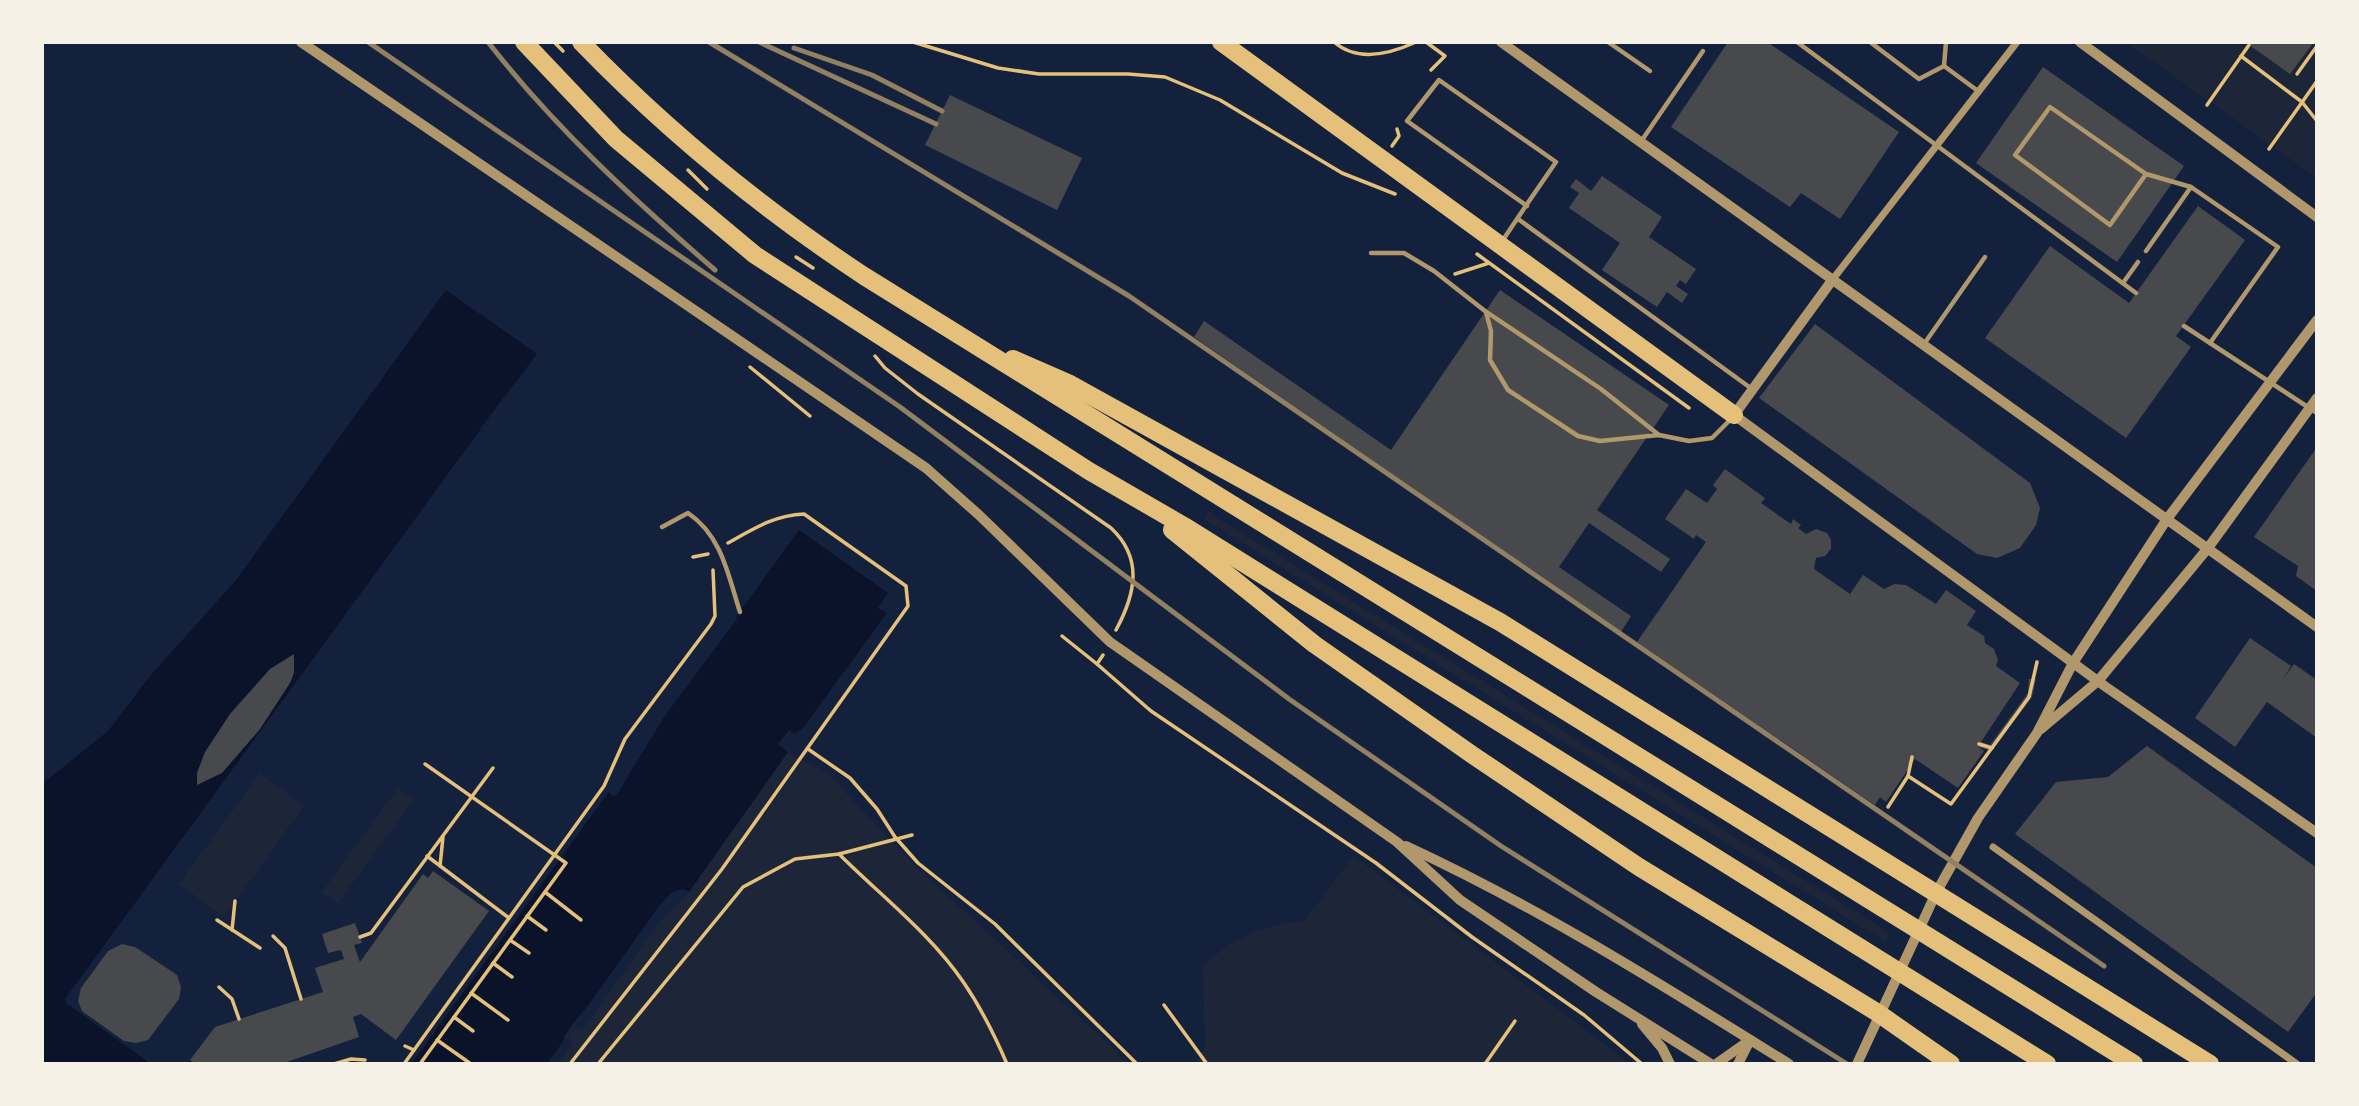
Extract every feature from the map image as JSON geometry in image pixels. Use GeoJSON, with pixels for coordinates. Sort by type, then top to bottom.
{"type":"FeatureCollection","features":[{"type":"Feature","properties":{"kind":"highway"},"geometry":{"type":"LineString","coordinates":[[524,42],[616,139],[755,255],[1129,495],[1184,526],[2047,1064]]}},
{"type":"Feature","properties":{"kind":"highway"},"geometry":{"type":"LineString","coordinates":[[581,42],[686,144],[778,218],[864,276],[2134,1064]]}},
{"type":"Feature","properties":{"kind":"highway"},"geometry":{"type":"LineString","coordinates":[[1221,42],[1734,415]]}},
{"type":"Feature","properties":{"kind":"highway"},"geometry":{"type":"LineString","coordinates":[[968,340],[1068,383],[1500,622],[2210,1064]]}},
{"type":"Feature","properties":{"kind":"highway"},"geometry":{"type":"LineString","coordinates":[[1129,495],[1314,643],[1474,756],[1639,867],[1878,1013],[1951,1064]]}},
{"type":"Feature","properties":{"kind":"street"},"geometry":{"type":"LineString","coordinates":[[302,42],[926,468],[979,515],[1110,642],[1397,842],[1460,900],[1710,1064]]}},
{"type":"Feature","properties":{"kind":"street"},"geometry":{"type":"LineString","coordinates":[[1501,42],[2317,627]]}},
{"type":"Feature","properties":{"kind":"street"},"geometry":{"type":"LineString","coordinates":[[2017,42],[1833,279],[1734,415],[2098,681],[2317,833]]}},
{"type":"Feature","properties":{"kind":"street"},"geometry":{"type":"LineString","coordinates":[[2080,42],[2317,217]]}},
{"type":"Feature","properties":{"kind":"street"},"geometry":{"type":"LineString","coordinates":[[1857,1064],[1878,1013],[1936,893],[1978,818],[2036,733],[2073,663],[2167,519],[2317,320]]}},
{"type":"Feature","properties":{"kind":"street"},"geometry":{"type":"LineString","coordinates":[[2036,733],[2098,681],[2208,548],[2313,411],[2317,397]]}},
{"type":"Feature","properties":{"kind":"street"},"geometry":{"type":"LineString","coordinates":[[1397,842],[1472,876],[1612,955],[1789,1064]]}},
{"type":"Feature","properties":{"kind":"street"},"geometry":{"type":"LineString","coordinates":[[1993,847],[2297,1064]]}},
{"type":"Feature","properties":{"kind":"street"},"geometry":{"type":"LineString","coordinates":[[1632,1015],[1662,1048],[1670,1064]]}},
{"type":"Feature","properties":{"kind":"street"},"geometry":{"type":"LineString","coordinates":[[1716,1064],[1750,1040]]}},
{"type":"Feature","properties":{"kind":"street"},"geometry":{"type":"LineString","coordinates":[[1738,1064],[1750,1040]]}},
{"type":"Feature","properties":{"kind":"lane"},"geometry":{"type":"LineString","coordinates":[[1608,42],[1650,71]]}},
{"type":"Feature","properties":{"kind":"lane"},"geometry":{"type":"LineString","coordinates":[[1797,42],[2136,293]]}},
{"type":"Feature","properties":{"kind":"lane"},"geometry":{"type":"LineString","coordinates":[[1870,42],[1919,79],[1944,66]]}},
{"type":"Feature","properties":{"kind":"lane"},"geometry":{"type":"LineString","coordinates":[[1944,66],[1946,42]]}},
{"type":"Feature","properties":{"kind":"lane"},"geometry":{"type":"LineString","coordinates":[[1640,143],[1703,51]]}},
{"type":"Feature","properties":{"kind":"lane"},"geometry":{"type":"LineString","coordinates":[[1944,66],[1979,92]]}},
{"type":"Feature","properties":{"kind":"lane"},"geometry":{"type":"LineString","coordinates":[[1501,244],[1527,206],[1556,162],[1439,80],[1407,121],[1527,206]]}},
{"type":"Feature","properties":{"kind":"lane"},"geometry":{"type":"LineString","coordinates":[[2146,174],[2110,225],[2015,155],[2050,107],[2146,174],[2191,187],[2278,247],[2210,343]]}},
{"type":"Feature","properties":{"kind":"lane"},"geometry":{"type":"LineString","coordinates":[[2146,251],[2191,187]]}},
{"type":"Feature","properties":{"kind":"lane"},"geometry":{"type":"LineString","coordinates":[[1518,219],[1753,389]]}},
{"type":"Feature","properties":{"kind":"lane"},"geometry":{"type":"LineString","coordinates":[[1371,253],[1404,253],[1601,389],[1660,435]]}},
{"type":"Feature","properties":{"kind":"lane"},"geometry":{"type":"LineString","coordinates":[[1924,344],[1985,257]]}},
{"type":"Feature","properties":{"kind":"lane"},"geometry":{"type":"LineString","coordinates":[[2123,283],[2138,262]]}},
{"type":"Feature","properties":{"kind":"lane"},"geometry":{"type":"LineString","coordinates":[[1485,311],[1491,331],[1490,360],[1508,390],[1578,436],[1600,442],[1660,435],[1689,440],[1712,438],[1734,415]]}},
{"type":"Feature","properties":{"kind":"lane"},"geometry":{"type":"LineString","coordinates":[[2184,326],[2313,411]]}},
{"type":"Feature","properties":{"kind":"lane"},"geometry":{"type":"LineString","coordinates":[[662,527],[688,513],[706,525],[721,552],[740,612]]}},
{"type":"Feature","properties":{"kind":"path"},"geometry":{"type":"LineString","coordinates":[[913,42],[1012,70],[1166,77],[1220,100],[1342,173],[1375,184],[1404,201]]}},
{"type":"Feature","properties":{"kind":"path"},"geometry":{"type":"LineString","coordinates":[[1334,42],[1344,51],[1382,55],[1416,42]]}},
{"type":"Feature","properties":{"kind":"path"},"geometry":{"type":"LineString","coordinates":[[1426,42],[1445,56]]}},
{"type":"Feature","properties":{"kind":"path"},"geometry":{"type":"LineString","coordinates":[[2207,105],[2249,45]]}},
{"type":"Feature","properties":{"kind":"path"},"geometry":{"type":"LineString","coordinates":[[2297,74],[2317,46]]}},
{"type":"Feature","properties":{"kind":"path"},"geometry":{"type":"LineString","coordinates":[[2241,56],[2302,102],[2317,121]]}},
{"type":"Feature","properties":{"kind":"path"},"geometry":{"type":"LineString","coordinates":[[2269,149],[2317,81]]}},
{"type":"Feature","properties":{"kind":"path"},"geometry":{"type":"LineString","coordinates":[[1470,248],[1690,408]]}},
{"type":"Feature","properties":{"kind":"path"},"geometry":{"type":"LineString","coordinates":[[1443,278],[1489,263]]}},
{"type":"Feature","properties":{"kind":"path"},"geometry":{"type":"LineString","coordinates":[[404,1064],[604,786],[625,739],[711,624],[715,616],[711,588],[713,569],[725,545],[768,521],[787,515],[804,514],[906,586],[908,606],[722,869],[570,1064]]}},
{"type":"Feature","properties":{"kind":"path"},"geometry":{"type":"LineString","coordinates":[[1062,636],[1151,711],[1372,860],[1472,937],[1584,1015],[1643,1064]]}},
{"type":"Feature","properties":{"kind":"path"},"geometry":{"type":"LineString","coordinates":[[1097,664],[1110,642]]}},
{"type":"Feature","properties":{"kind":"path"},"geometry":{"type":"LineString","coordinates":[[1908,776],[1951,804],[2029,696],[2037,662]]}},
{"type":"Feature","properties":{"kind":"path"},"geometry":{"type":"LineString","coordinates":[[1979,744],[1992,748]]}},
{"type":"Feature","properties":{"kind":"path"},"geometry":{"type":"LineString","coordinates":[[808,749],[850,778],[918,863],[995,924],[1137,1064]]}},
{"type":"Feature","properties":{"kind":"path"},"geometry":{"type":"LineString","coordinates":[[1888,807],[1908,776],[1912,757]]}},
{"type":"Feature","properties":{"kind":"path"},"geometry":{"type":"LineString","coordinates":[[420,1064],[566,863],[425,764]]}},
{"type":"Feature","properties":{"kind":"path"},"geometry":{"type":"LineString","coordinates":[[360,937],[371,933],[493,768]]}},
{"type":"Feature","properties":{"kind":"path"},"geometry":{"type":"LineString","coordinates":[[440,866],[443,834]]}},
{"type":"Feature","properties":{"kind":"path"},"geometry":{"type":"LineString","coordinates":[[598,1064],[744,887],[795,859],[838,854],[895,837],[912,835]]}},
{"type":"Feature","properties":{"kind":"path"},"geometry":{"type":"LineString","coordinates":[[838,854],[926,938],[963,981],[990,1027],[1007,1064]]}},
{"type":"Feature","properties":{"kind":"path"},"geometry":{"type":"LineString","coordinates":[[427,856],[509,918]]}},
{"type":"Feature","properties":{"kind":"path"},"geometry":{"type":"LineString","coordinates":[[545,892],[581,920]]}},
{"type":"Feature","properties":{"kind":"path"},"geometry":{"type":"LineString","coordinates":[[232,930],[235,901]]}},
{"type":"Feature","properties":{"kind":"path"},"geometry":{"type":"LineString","coordinates":[[527,916],[546,929]]}},
{"type":"Feature","properties":{"kind":"path"},"geometry":{"type":"LineString","coordinates":[[217,920],[260,948]]}},
{"type":"Feature","properties":{"kind":"path"},"geometry":{"type":"LineString","coordinates":[[273,936],[285,948],[301,999]]}},
{"type":"Feature","properties":{"kind":"path"},"geometry":{"type":"LineString","coordinates":[[510,940],[529,953]]}},
{"type":"Feature","properties":{"kind":"path"},"geometry":{"type":"LineString","coordinates":[[493,963],[512,977]]}},
{"type":"Feature","properties":{"kind":"path"},"geometry":{"type":"LineString","coordinates":[[219,987],[232,999],[239,1020]]}},
{"type":"Feature","properties":{"kind":"path"},"geometry":{"type":"LineString","coordinates":[[471,993],[508,1020]]}},
{"type":"Feature","properties":{"kind":"path"},"geometry":{"type":"LineString","coordinates":[[1164,1005],[1207,1064]]}},
{"type":"Feature","properties":{"kind":"path"},"geometry":{"type":"LineString","coordinates":[[454,1017],[473,1031]]}},
{"type":"Feature","properties":{"kind":"path"},"geometry":{"type":"LineString","coordinates":[[1485,1064],[1515,1021]]}},
{"type":"Feature","properties":{"kind":"path"},"geometry":{"type":"LineString","coordinates":[[437,1040],[471,1064]]}},
{"type":"Feature","properties":{"kind":"path"},"geometry":{"type":"LineString","coordinates":[[405,1046],[414,1050]]}},
{"type":"Feature","properties":{"kind":"path"},"geometry":{"type":"LineString","coordinates":[[334,1064],[351,1059],[365,1060]]}},
{"type":"Feature","properties":{"kind":"shaded area"},"geometry":{"type":"Polygon","coordinates":[[[2126,42],[2317,42],[2317,178],[2126,42]]]}},
{"type":"Feature","properties":{"kind":"shaded area"},"geometry":{"type":"Polygon","coordinates":[[[446,290],[540,356],[484,432],[480,430],[65,999],[66,1003],[151,1064],[42,1064],[42,784],[108,731],[150,676],[236,580],[446,290]]]}},
{"type":"Feature","properties":{"kind":"shaded area"},"geometry":{"type":"Polygon","coordinates":[[[1208,512],[1890,933],[1886,942],[1204,519],[1208,512]]]}},
{"type":"Feature","properties":{"kind":"shaded area"},"geometry":{"type":"Polygon","coordinates":[[[799,530],[888,593],[878,608],[887,613],[803,728],[794,734],[789,730],[778,744],[788,752],[689,892],[663,912],[574,1023],[564,1037],[570,1042],[554,1064],[411,1064],[799,530]]]}},
{"type":"Feature","properties":{"kind":"shaded area"},"geometry":{"type":"Polygon","coordinates":[[[788,752],[829,775],[912,863],[1130,1064],[554,1064],[563,1037],[663,912],[689,892],[788,752]]]}},
{"type":"Feature","properties":{"kind":"shaded area"},"geometry":{"type":"Polygon","coordinates":[[[260,773],[304,806],[224,917],[179,884],[260,773]]]}},
{"type":"Feature","properties":{"kind":"shaded area"},"geometry":{"type":"Polygon","coordinates":[[[398,788],[414,799],[338,903],[322,892],[398,788]]]}},
{"type":"Feature","properties":{"kind":"shaded area"},"geometry":{"type":"Polygon","coordinates":[[[1354,856],[1631,1064],[1180,1064],[1196,1062],[1205,1048],[1203,965],[1250,934],[1304,921],[1354,856]]]}},
{"type":"Feature","properties":{"kind":"pier"},"geometry":{"type":"Polygon","coordinates":[[[537,354],[543,358],[485,433],[480,429],[537,354]]]}},
{"type":"Feature","properties":{"kind":"pier"},"geometry":{"type":"Polygon","coordinates":[[[735,613],[737,619],[664,717],[616,796],[609,793],[613,781],[735,613]]]}},
{"type":"Feature","properties":{"kind":"pier"},"geometry":{"type":"Polygon","coordinates":[[[683,889],[690,892],[665,915],[583,1029],[575,1028],[568,1036],[573,1043],[558,1064],[547,1064],[659,906],[672,892],[683,889]]]}},
{"type":"Feature","properties":{"kind":"building"},"geometry":{"type":"Polygon","coordinates":[[[1728,42],[1767,42],[1899,132],[1840,219],[1801,193],[1790,207],[1671,127],[1728,42]]]}},
{"type":"Feature","properties":{"kind":"building"},"geometry":{"type":"Polygon","coordinates":[[[2245,42],[2314,42],[2290,74],[2245,42]]]}},
{"type":"Feature","properties":{"kind":"building"},"geometry":{"type":"Polygon","coordinates":[[[2043,67],[2184,166],[2117,262],[1976,163],[2043,67]]]}},
{"type":"Feature","properties":{"kind":"building"},"geometry":{"type":"Polygon","coordinates":[[[950,95],[1082,158],[1057,210],[925,145],[950,95]]]}},
{"type":"Feature","properties":{"kind":"building"},"geometry":{"type":"Polygon","coordinates":[[[1602,176],[1662,217],[1649,237],[1696,269],[1686,284],[1680,280],[1676,286],[1688,294],[1682,303],[1667,292],[1657,307],[1602,270],[1620,243],[1569,208],[1579,193],[1570,187],[1576,179],[1591,191],[1602,176]]]}},
{"type":"Feature","properties":{"kind":"building"},"geometry":{"type":"Polygon","coordinates":[[[2198,206],[2245,240],[2176,336],[2191,347],[2126,438],[1985,338],[2050,246],[2129,303],[2198,206]]]}},
{"type":"Feature","properties":{"kind":"building"},"geometry":{"type":"Polygon","coordinates":[[[1500,290],[1669,405],[1597,510],[1670,559],[1661,572],[1589,523],[1559,567],[1631,616],[1621,632],[1194,337],[1204,321],[1391,450],[1500,290]]]}},
{"type":"Feature","properties":{"kind":"building"},"geometry":{"type":"Polygon","coordinates":[[[1815,324],[2030,483],[2040,508],[2036,525],[2020,548],[1997,558],[1977,554],[1759,398],[1815,324]]]}},
{"type":"Feature","properties":{"kind":"building"},"geometry":{"type":"Polygon","coordinates":[[[2317,447],[2317,591],[2296,576],[2298,566],[2254,537],[2317,447]]]}},
{"type":"Feature","properties":{"kind":"building"},"geometry":{"type":"Polygon","coordinates":[[[1725,469],[1765,498],[1761,503],[1791,524],[1793,519],[1801,525],[1798,528],[1806,534],[1816,529],[1827,533],[1831,540],[1831,549],[1825,556],[1816,558],[1814,569],[1850,594],[1863,575],[1884,589],[1894,584],[1906,585],[1936,604],[1946,590],[1976,611],[1967,625],[1984,636],[1985,643],[1994,649],[1998,660],[1996,666],[2020,683],[1981,742],[1990,745],[2028,693],[2029,679],[2036,679],[2032,697],[1992,751],[1978,747],[1984,751],[1958,788],[1915,759],[1886,802],[1880,797],[1875,805],[1637,642],[1706,542],[1696,535],[1694,539],[1665,519],[1686,489],[1707,503],[1717,489],[1713,485],[1725,469]]]}},
{"type":"Feature","properties":{"kind":"building"},"geometry":{"type":"Polygon","coordinates":[[[2250,638],[2291,666],[2283,679],[2294,664],[2317,680],[2317,738],[2267,702],[2235,747],[2195,718],[2250,638]]]}},
{"type":"Feature","properties":{"kind":"building"},"geometry":{"type":"Polygon","coordinates":[[[294,654],[294,673],[290,683],[260,729],[222,773],[197,785],[197,773],[205,752],[230,714],[270,669],[294,654]]]}},
{"type":"Feature","properties":{"kind":"building"},"geometry":{"type":"Polygon","coordinates":[[[2147,746],[2317,868],[2317,992],[2288,1032],[2015,834],[2056,782],[2108,777],[2147,746]]]}},
{"type":"Feature","properties":{"kind":"building"},"geometry":{"type":"Polygon","coordinates":[[[433,871],[489,911],[396,1040],[361,1014],[353,1017],[359,1037],[281,1064],[195,1064],[190,1060],[215,1027],[323,992],[315,968],[344,959],[341,950],[328,953],[322,934],[355,923],[362,943],[354,945],[360,962],[423,874],[428,878],[433,871]]]}},
{"type":"Feature","properties":{"kind":"building"},"geometry":{"type":"Polygon","coordinates":[[[122,944],[135,947],[177,975],[181,987],[179,999],[148,1040],[136,1043],[124,1041],[82,1011],[78,1001],[81,988],[108,951],[122,944]]]}},
{"type":"Feature","properties":{"kind":"railway"},"geometry":{"type":"LineString","coordinates":[[368,42],[900,407],[1289,699],[1501,846],[1847,1064]]}},
{"type":"Feature","properties":{"kind":"railway"},"geometry":{"type":"LineString","coordinates":[[488,42],[540,104],[596,162],[715,270]]}},
{"type":"Feature","properties":{"kind":"railway"},"geometry":{"type":"LineString","coordinates":[[709,42],[1129,296],[2104,966]]}},
{"type":"Feature","properties":{"kind":"railway"},"geometry":{"type":"LineString","coordinates":[[759,42],[936,124]]}},
{"type":"Feature","properties":{"kind":"railway"},"geometry":{"type":"LineString","coordinates":[[794,48],[872,75],[942,111]]}}]}
